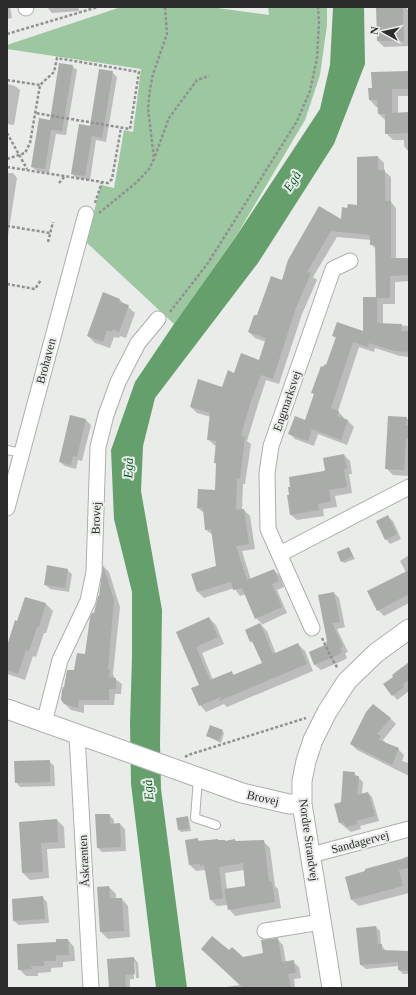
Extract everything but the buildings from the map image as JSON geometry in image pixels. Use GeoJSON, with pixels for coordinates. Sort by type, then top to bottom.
{"type":"FeatureCollection","features":[{"type":"Feature","properties":{"kind":"street","name":"Brohaven"},"geometry":{"type":"LineString","coordinates":[[7,508],[14,452],[89,215]]}},
{"type":"Feature","properties":{"kind":"street","name":"Engmarksvej"},"geometry":{"type":"LineString","coordinates":[[312,628],[268,529],[267,473],[271,446],[333,269],[350,261]]}},
{"type":"Feature","properties":{"kind":"street","name":"Brovej"},"geometry":{"type":"LineString","coordinates":[[44,723],[60,660],[88,601],[94,572],[98,447],[106,415],[118,382],[138,343],[158,319]]}},
{"type":"Feature","properties":{"kind":"street"},"geometry":{"type":"LineString","coordinates":[[280,554],[409,488]]}},
{"type":"Feature","properties":{"kind":"street","name":"Nordre Strandvej"},"geometry":{"type":"LineString","coordinates":[[332,988],[302,804],[302,781],[306,761],[313,740],[347,681],[376,653],[409,629]]}},
{"type":"Feature","properties":{"kind":"street","name":"Brovej"},"geometry":{"type":"LineString","coordinates":[[7,709],[242,794],[290,804],[302,804]]}},
{"type":"Feature","properties":{"kind":"street","name":"Åskrænten"},"geometry":{"type":"LineString","coordinates":[[77,734],[91,988]]}},
{"type":"Feature","properties":{"kind":"street","name":"Sandagervej"},"geometry":{"type":"LineString","coordinates":[[311,856],[409,829]]}},
{"type":"Feature","properties":{"kind":"street"},"geometry":{"type":"LineString","coordinates":[[265,931],[321,922]]}},
{"type":"Feature","properties":{"kind":"lane"},"geometry":{"type":"LineString","coordinates":[[198,777],[195,818],[216,825]]}},
{"type":"Feature","properties":{"kind":"path"},"geometry":{"type":"LineString","coordinates":[[7,34],[98,7]]}},
{"type":"Feature","properties":{"kind":"path"},"geometry":{"type":"LineString","coordinates":[[154,158],[148,108],[152,74],[167,34],[165,7]]}},
{"type":"Feature","properties":{"kind":"path"},"geometry":{"type":"LineString","coordinates":[[158,319],[167,315],[208,263],[297,120],[310,91],[317,58],[319,23],[318,7]]}},
{"type":"Feature","properties":{"kind":"path"},"geometry":{"type":"LineString","coordinates":[[7,159],[25,153],[30,143],[35,113],[40,85],[54,72],[57,58],[139,72],[130,129],[35,113]]}},
{"type":"Feature","properties":{"kind":"path"},"geometry":{"type":"LineString","coordinates":[[102,182],[89,215],[94,216],[137,182],[149,169],[169,118],[197,80],[209,76]]}},
{"type":"Feature","properties":{"kind":"path"},"geometry":{"type":"LineString","coordinates":[[7,80],[40,85]]}},
{"type":"Feature","properties":{"kind":"path"},"geometry":{"type":"LineString","coordinates":[[7,166],[108,183],[112,180],[121,128]]}},
{"type":"Feature","properties":{"kind":"path"},"geometry":{"type":"LineString","coordinates":[[7,133],[27,170]]}},
{"type":"Feature","properties":{"kind":"path"},"geometry":{"type":"LineString","coordinates":[[59,183],[65,176]]}},
{"type":"Feature","properties":{"kind":"path"},"geometry":{"type":"LineString","coordinates":[[48,242],[53,222]]}},
{"type":"Feature","properties":{"kind":"path"},"geometry":{"type":"LineString","coordinates":[[7,226],[50,233]]}},
{"type":"Feature","properties":{"kind":"path"},"geometry":{"type":"LineString","coordinates":[[7,284],[35,289],[41,280]]}},
{"type":"Feature","properties":{"kind":"path"},"geometry":{"type":"LineString","coordinates":[[312,628],[319,634],[331,657],[347,681]]}},
{"type":"Feature","properties":{"kind":"path"},"geometry":{"type":"LineString","coordinates":[[172,768],[188,755],[328,712]]}},
{"type":"Feature","properties":{"kind":"shaded area"},"geometry":{"type":"Polygon","coordinates":[[[121,7],[210,7],[269,15],[268,7],[327,7],[327,25],[320,75],[305,120],[235,238],[174,324],[86,242],[101,185],[114,188],[124,130],[133,132],[141,69],[7,49],[7,45],[121,7]]]}},
{"type":"Feature","properties":{"kind":"water","name":"Egå"},"geometry":{"type":"Polygon","coordinates":[[[333,7],[364,7],[365,64],[334,144],[258,263],[155,398],[143,446],[141,491],[162,610],[160,743],[161,789],[187,988],[156,988],[131,784],[130,723],[132,592],[114,519],[111,450],[135,382],[235,238],[320,109],[330,65],[333,7]]]}}]}
